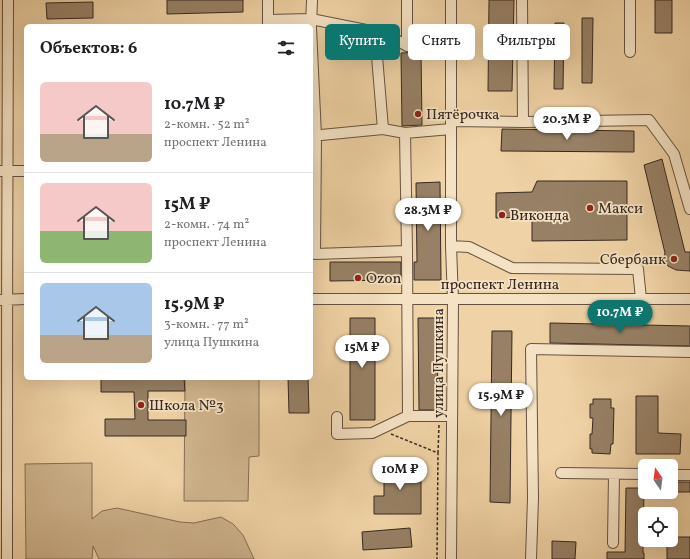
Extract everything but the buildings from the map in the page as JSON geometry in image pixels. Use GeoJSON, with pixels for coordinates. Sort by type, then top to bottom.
{"type":"FeatureCollection","features":[{"type":"Feature","properties":{"kind":"street"},"geometry":{"type":"LineString","coordinates":[[7,559],[3,171],[8,0]]}},
{"type":"Feature","properties":{"kind":"street"},"geometry":{"type":"LineString","coordinates":[[268,0],[268,23],[311,24],[312,0]]}},
{"type":"Feature","properties":{"kind":"street"},"geometry":{"type":"LineString","coordinates":[[400,42],[407,46],[407,0]]}},
{"type":"Feature","properties":{"kind":"street","name":"улица Пушкина"},"geometry":{"type":"LineString","coordinates":[[451,0],[451,24]]}},
{"type":"Feature","properties":{"kind":"street"},"geometry":{"type":"LineString","coordinates":[[522,0],[523,122]]}},
{"type":"Feature","properties":{"kind":"street"},"geometry":{"type":"LineString","coordinates":[[630,0],[630,52]]}},
{"type":"Feature","properties":{"kind":"street"},"geometry":{"type":"LineString","coordinates":[[313,24],[325,26]]}},
{"type":"Feature","properties":{"kind":"street"},"geometry":{"type":"LineString","coordinates":[[377,60],[383,129]]}},
{"type":"Feature","properties":{"kind":"street","name":"улица Пушкина"},"geometry":{"type":"LineString","coordinates":[[451,60],[451,246],[453,300],[451,559]]}},
{"type":"Feature","properties":{"kind":"street"},"geometry":{"type":"LineString","coordinates":[[313,99],[315,254],[407,251]]}},
{"type":"Feature","properties":{"kind":"street"},"geometry":{"type":"LineString","coordinates":[[314,136],[383,129],[405,133],[451,125],[650,120],[674,154],[690,209]]}},
{"type":"Feature","properties":{"kind":"street"},"geometry":{"type":"LineString","coordinates":[[405,133],[408,416]]}},
{"type":"Feature","properties":{"kind":"street"},"geometry":{"type":"LineString","coordinates":[[3,171],[24,170]]}},
{"type":"Feature","properties":{"kind":"street"},"geometry":{"type":"LineString","coordinates":[[451,246],[469,247],[512,268],[638,269],[640,299]]}},
{"type":"Feature","properties":{"kind":"street","name":"проспект Ленина"},"geometry":{"type":"LineString","coordinates":[[313,299],[690,299]]}},
{"type":"Feature","properties":{"kind":"street"},"geometry":{"type":"LineString","coordinates":[[4,300],[24,300]]}},
{"type":"Feature","properties":{"kind":"street"},"geometry":{"type":"LineString","coordinates":[[531,559],[533,498],[531,349],[690,352]]}},
{"type":"Feature","properties":{"kind":"street"},"geometry":{"type":"LineString","coordinates":[[337,417],[337,434],[372,433],[408,416],[452,416]]}},
{"type":"Feature","properties":{"kind":"street"},"geometry":{"type":"LineString","coordinates":[[561,473],[638,474]]}},
{"type":"Feature","properties":{"kind":"street"},"geometry":{"type":"LineString","coordinates":[[613,543],[614,474]]}},
{"type":"Feature","properties":{"kind":"street"},"geometry":{"type":"LineString","coordinates":[[678,475],[690,475]]}},
{"type":"Feature","properties":{"kind":"path"},"geometry":{"type":"LineString","coordinates":[[437,559],[439,416]]}},
{"type":"Feature","properties":{"kind":"path"},"geometry":{"type":"LineString","coordinates":[[380,429],[438,453]]}},
{"type":"Feature","properties":{"kind":"shaded area"},"geometry":{"type":"Polygon","coordinates":[[[185,380],[259,380],[259,456],[249,457],[248,501],[184,501],[185,380]]]}},
{"type":"Feature","properties":{"kind":"shaded area"},"geometry":{"type":"Polygon","coordinates":[[[92,463],[92,519],[102,511],[117,508],[180,522],[194,523],[221,517],[233,524],[243,535],[254,559],[99,559],[93,546],[92,559],[26,559],[25,464],[92,463]]]}},
{"type":"Feature","properties":{"kind":"place","name":"Пятёрочка"},"geometry":{"type":"Point","coordinates":[418,114]}},
{"type":"Feature","properties":{"kind":"place","name":"Макси"},"geometry":{"type":"Point","coordinates":[590,208]}},
{"type":"Feature","properties":{"kind":"place","name":"Виконда"},"geometry":{"type":"Point","coordinates":[502,215]}},
{"type":"Feature","properties":{"kind":"place","name":"Сбербанк"},"geometry":{"type":"Point","coordinates":[674,259]}},
{"type":"Feature","properties":{"kind":"place","name":"Ozon"},"geometry":{"type":"Point","coordinates":[358,278]}},
{"type":"Feature","properties":{"kind":"place","name":"Школа №3"},"geometry":{"type":"Point","coordinates":[141,405]}}]}
